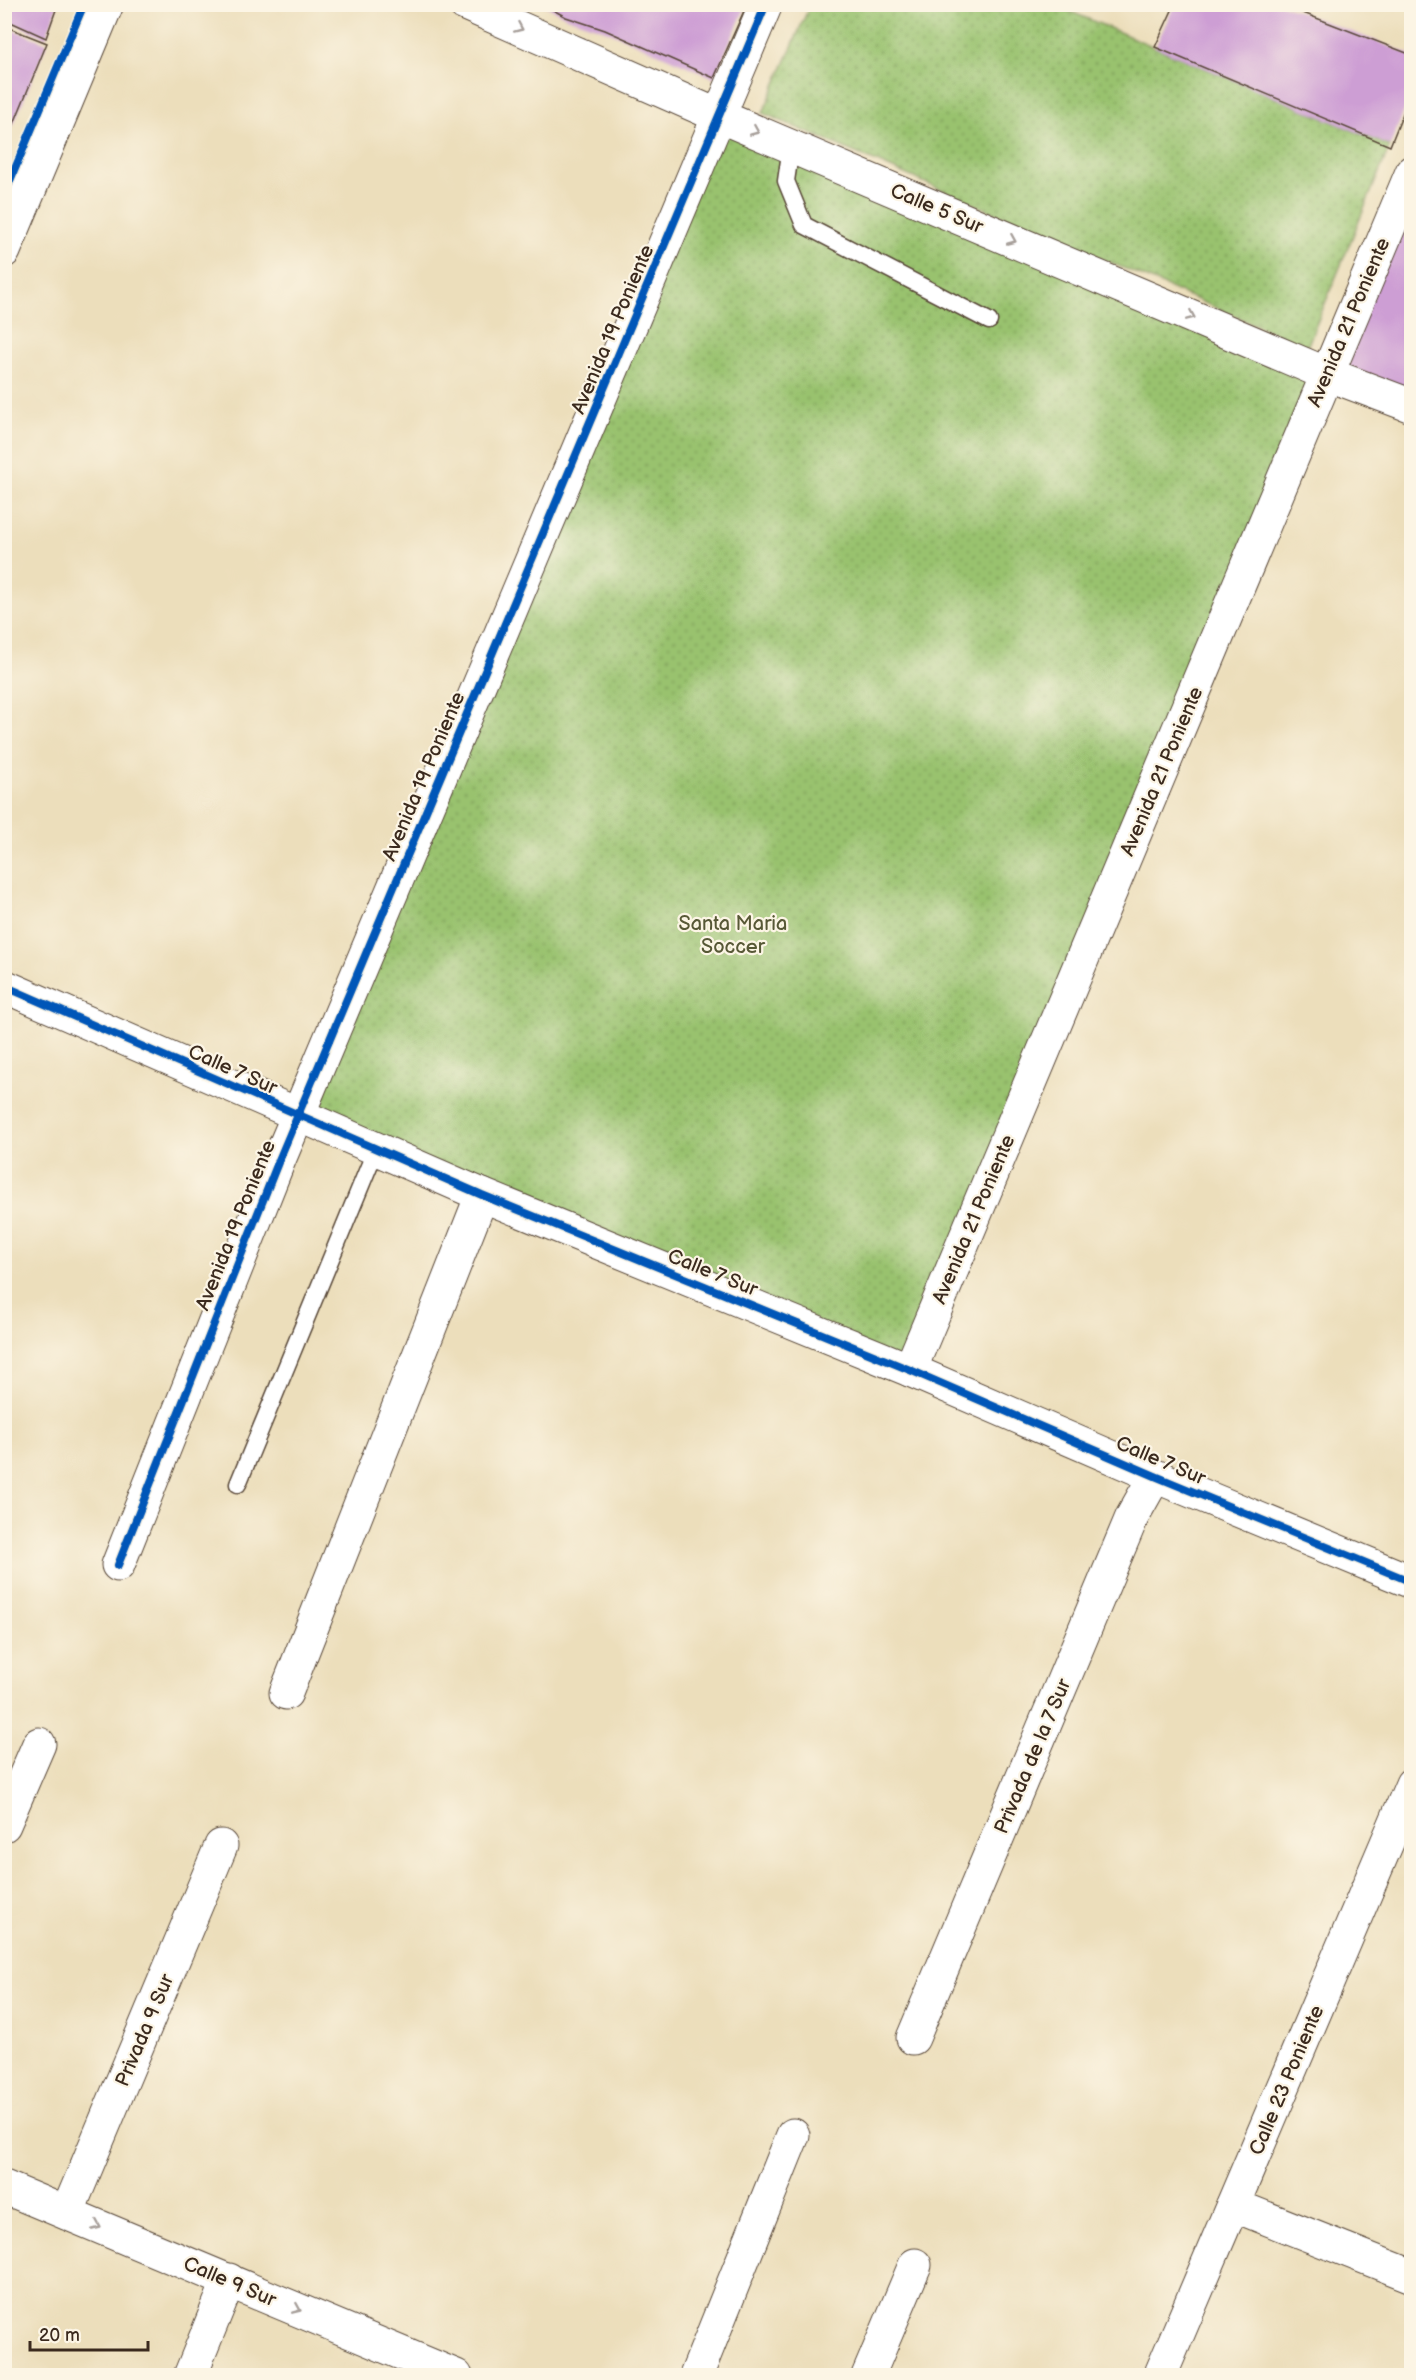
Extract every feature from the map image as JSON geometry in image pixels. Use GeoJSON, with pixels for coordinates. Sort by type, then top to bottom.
{"type":"FeatureCollection","features":[{"type":"Feature","properties":{"kind":"street"},"geometry":{"type":"LineString","coordinates":[[4,251],[107,4]]}},
{"type":"Feature","properties":{"kind":"street","name":"Calle 5 Sur"},"geometry":{"type":"LineString","coordinates":[[465,4],[791,147],[1327,374],[1412,406]]}},
{"type":"Feature","properties":{"kind":"street","name":"Avenida 19 Poniente"},"geometry":{"type":"LineString","coordinates":[[118,1564],[298,1115],[766,4]]}},
{"type":"Feature","properties":{"kind":"street","name":"Avenida 21 Poniente"},"geometry":{"type":"LineString","coordinates":[[910,1370],[1412,172]]}},
{"type":"Feature","properties":{"kind":"street","name":"Calle 7 Sur"},"geometry":{"type":"LineString","coordinates":[[4,986],[482,1195],[910,1370],[1155,1476],[1412,1582]]}},
{"type":"Feature","properties":{"kind":"street"},"geometry":{"type":"LineString","coordinates":[[286,1693],[482,1195]]}},
{"type":"Feature","properties":{"kind":"street","name":"Privada de la 7 Sur"},"geometry":{"type":"LineString","coordinates":[[913,2038],[1132,1517],[1155,1476]]}},
{"type":"Feature","properties":{"kind":"street"},"geometry":{"type":"LineString","coordinates":[[4,1826],[39,1744]]}},
{"type":"Feature","properties":{"kind":"street","name":"Calle 23 Poniente"},"geometry":{"type":"LineString","coordinates":[[1161,2376],[1412,1784]]}},
{"type":"Feature","properties":{"kind":"street","name":"Privada 9 Sur"},"geometry":{"type":"LineString","coordinates":[[67,2213],[221,1846]]}},
{"type":"Feature","properties":{"kind":"street"},"geometry":{"type":"LineString","coordinates":[[696,2376],[793,2135]]}},
{"type":"Feature","properties":{"kind":"street","name":"Calle 9 Sur"},"geometry":{"type":"LineString","coordinates":[[4,2187],[456,2376]]}},
{"type":"Feature","properties":{"kind":"street"},"geometry":{"type":"LineString","coordinates":[[1233,2205],[1412,2276]]}},
{"type":"Feature","properties":{"kind":"street"},"geometry":{"type":"LineString","coordinates":[[868,2376],[915,2265]]}},
{"type":"Feature","properties":{"kind":"street"},"geometry":{"type":"LineString","coordinates":[[190,2376],[229,2280]]}},
{"type":"Feature","properties":{"kind":"lane"},"geometry":{"type":"LineString","coordinates":[[791,147],[786,181],[804,225],[989,321]]}},
{"type":"Feature","properties":{"kind":"lane"},"geometry":{"type":"LineString","coordinates":[[238,1484],[376,1149]]}},
{"type":"Feature","properties":{"kind":"green space"},"geometry":{"type":"Polygon","coordinates":[[[810,5],[1055,5],[1390,146],[1307,347],[763,113],[810,5]]]}},
{"type":"Feature","properties":{"kind":"green space","name":"Santa Maria Soccer"},"geometry":{"type":"Polygon","coordinates":[[[719,116],[1327,374],[910,1370],[298,1115],[719,116]]]}},
{"type":"Feature","properties":{"kind":"building"},"geometry":{"type":"Polygon","coordinates":[[[4,4],[58,4],[46,38],[4,19],[4,4]]]}},
{"type":"Feature","properties":{"kind":"building"},"geometry":{"type":"Polygon","coordinates":[[[542,4],[747,4],[714,78],[605,30],[566,17],[542,4]]]}},
{"type":"Feature","properties":{"kind":"building"},"geometry":{"type":"Polygon","coordinates":[[[1175,4],[1280,4],[1412,55],[1412,91],[1390,146],[1155,47],[1175,4]]]}},
{"type":"Feature","properties":{"kind":"building"},"geometry":{"type":"Polygon","coordinates":[[[4,26],[47,43],[13,126],[4,122],[4,26]]]}},
{"type":"Feature","properties":{"kind":"building"},"geometry":{"type":"Polygon","coordinates":[[[1412,178],[1412,406],[1327,374],[1412,178]]]}},
{"type":"Feature","properties":{"kind":"cycle path"},"geometry":{"type":"LineString","coordinates":[[4,195],[84,4]]}},
{"type":"Feature","properties":{"kind":"cycle path"},"geometry":{"type":"LineString","coordinates":[[118,1565],[279,1160],[766,4]]}},
{"type":"Feature","properties":{"kind":"cycle path"},"geometry":{"type":"LineString","coordinates":[[4,986],[482,1195],[910,1370],[1155,1476],[1412,1582]]}}]}
